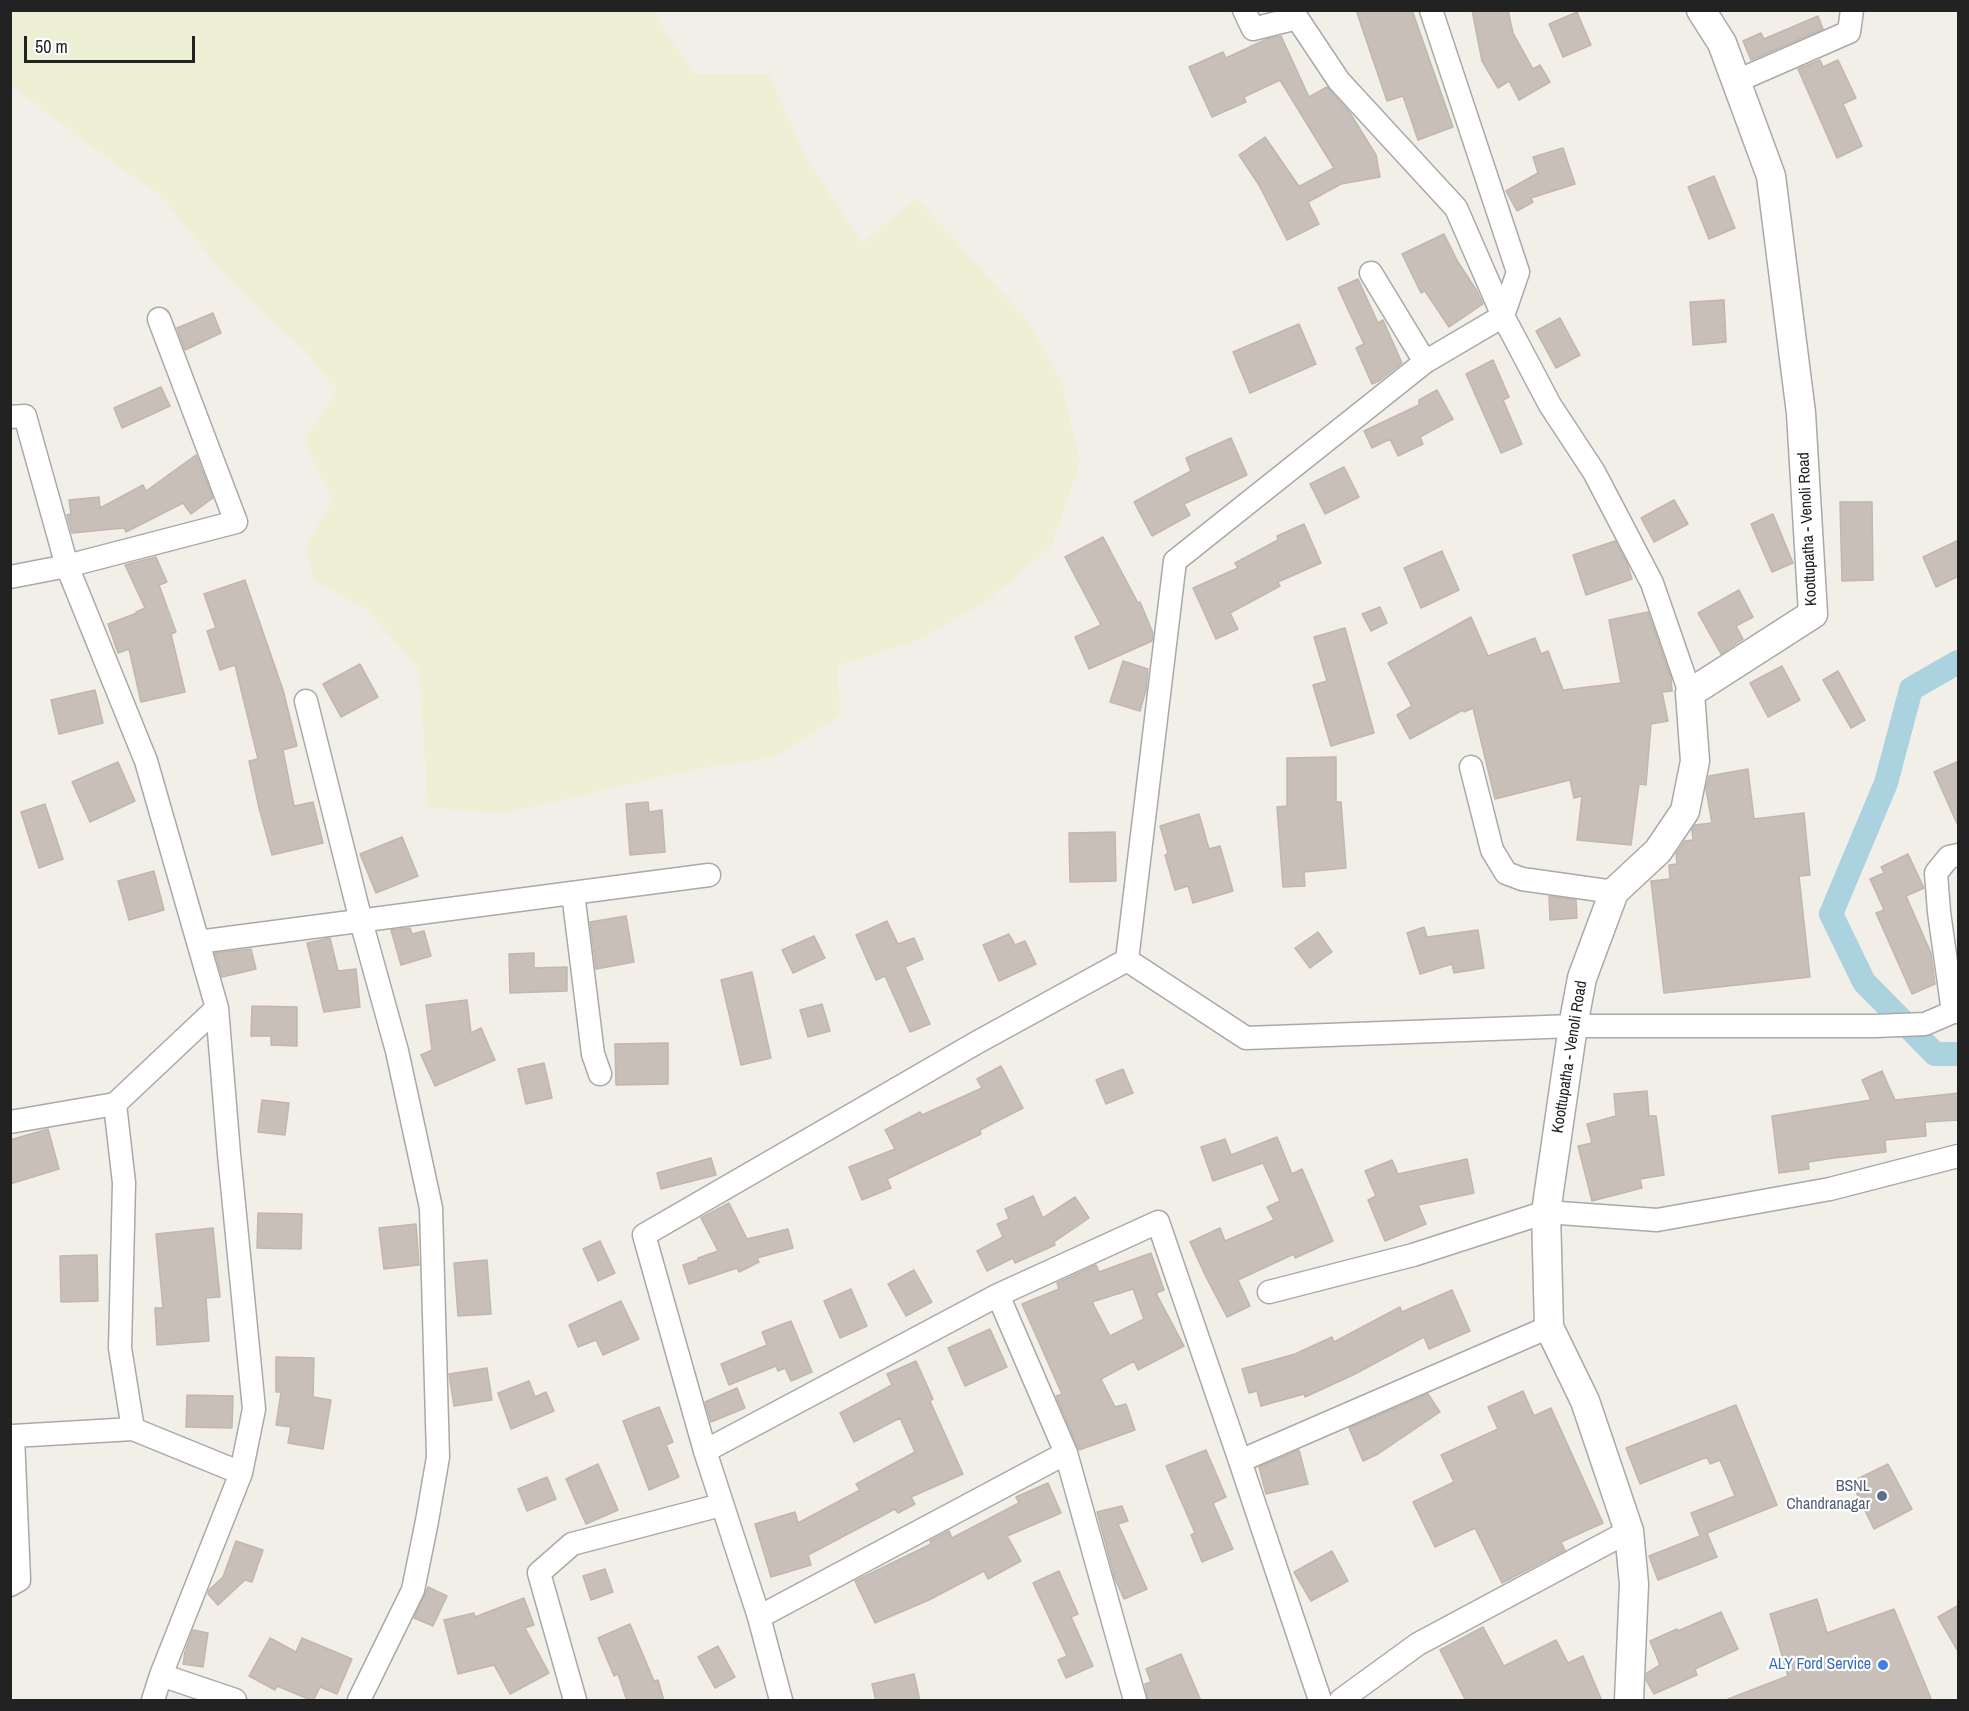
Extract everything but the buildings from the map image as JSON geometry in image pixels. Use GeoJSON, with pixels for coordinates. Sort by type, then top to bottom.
{"type":"FeatureCollection","features":[{"type":"Feature","properties":{"kind":"street"},"geometry":{"type":"LineString","coordinates":[[1244,10],[1253,29],[1297,18],[1339,81],[1456,208],[1503,316],[1550,405],[1594,472],[1652,583],[1690,693]]}},
{"type":"Feature","properties":{"kind":"street"},"geometry":{"type":"LineString","coordinates":[[1126,960],[1175,561],[1425,362],[1503,316],[1518,272],[1431,10]]}},
{"type":"Feature","properties":{"kind":"street","name":"Koottupatha - Venoli Road"},"geometry":{"type":"LineString","coordinates":[[1629,1701],[1634,1584],[1629,1531],[1585,1401],[1549,1327],[1545,1212],[1573,1026],[1582,978],[1614,892],[1658,851],[1686,811],[1695,761],[1690,693],[1813,614],[1801,413],[1771,176],[1722,43],[1701,10]]}},
{"type":"Feature","properties":{"kind":"street"},"geometry":{"type":"LineString","coordinates":[[1737,81],[1849,32],[1852,10]]}},
{"type":"Feature","properties":{"kind":"street"},"geometry":{"type":"LineString","coordinates":[[1371,273],[1425,362]]}},
{"type":"Feature","properties":{"kind":"street"},"geometry":{"type":"LineString","coordinates":[[10,578],[67,566],[236,522],[159,319]]}},
{"type":"Feature","properties":{"kind":"street"},"geometry":{"type":"LineString","coordinates":[[10,417],[25,416],[67,566],[146,761],[218,1008],[229,1154],[254,1409],[241,1473],[161,1675],[153,1701]]}},
{"type":"Feature","properties":{"kind":"street"},"geometry":{"type":"LineString","coordinates":[[306,701],[397,1051],[431,1208],[438,1457],[412,1590],[359,1701]]}},
{"type":"Feature","properties":{"kind":"street"},"geometry":{"type":"LineString","coordinates":[[1471,767],[1492,850],[1506,873],[1522,879],[1614,892]]}},
{"type":"Feature","properties":{"kind":"street"},"geometry":{"type":"LineString","coordinates":[[1126,960],[1246,1038],[1573,1026],[1925,1024],[1956,1012],[1939,912],[1936,873],[1949,857],[1959,855]]}},
{"type":"Feature","properties":{"kind":"street"},"geometry":{"type":"LineString","coordinates":[[198,942],[709,875]]}},
{"type":"Feature","properties":{"kind":"street"},"geometry":{"type":"LineString","coordinates":[[573,893],[593,1054],[600,1074]]}},
{"type":"Feature","properties":{"kind":"street"},"geometry":{"type":"LineString","coordinates":[[781,1701],[759,1617],[721,1505],[644,1235],[976,1043],[1126,960]]}},
{"type":"Feature","properties":{"kind":"street"},"geometry":{"type":"LineString","coordinates":[[10,1122],[115,1104],[218,1008]]}},
{"type":"Feature","properties":{"kind":"street"},"geometry":{"type":"LineString","coordinates":[[115,1104],[124,1183],[120,1348],[133,1429]]}},
{"type":"Feature","properties":{"kind":"street"},"geometry":{"type":"LineString","coordinates":[[1269,1292],[1413,1255],[1545,1212],[1657,1220],[1830,1189],[1959,1156]]}},
{"type":"Feature","properties":{"kind":"street"},"geometry":{"type":"LineString","coordinates":[[705,1451],[998,1295],[1158,1222],[1320,1701]]}},
{"type":"Feature","properties":{"kind":"street"},"geometry":{"type":"LineString","coordinates":[[998,1295],[1066,1452],[1135,1701]]}},
{"type":"Feature","properties":{"kind":"street"},"geometry":{"type":"LineString","coordinates":[[1240,1461],[1549,1327]]}},
{"type":"Feature","properties":{"kind":"street"},"geometry":{"type":"LineString","coordinates":[[10,1585],[19,1580],[12,1436],[133,1429],[241,1473]]}},
{"type":"Feature","properties":{"kind":"street"},"geometry":{"type":"LineString","coordinates":[[759,1617],[1066,1452]]}},
{"type":"Feature","properties":{"kind":"street"},"geometry":{"type":"LineString","coordinates":[[575,1701],[539,1573],[572,1544],[721,1505]]}},
{"type":"Feature","properties":{"kind":"street"},"geometry":{"type":"LineString","coordinates":[[1341,1701],[1418,1644],[1629,1531]]}},
{"type":"Feature","properties":{"kind":"street"},"geometry":{"type":"LineString","coordinates":[[161,1675],[235,1701]]}},
{"type":"Feature","properties":{"kind":"green space"},"geometry":{"type":"Polygon","coordinates":[[[11,10],[658,11],[659,22],[695,74],[769,74],[806,158],[862,243],[917,198],[1029,322],[1062,382],[1080,464],[1051,547],[988,600],[920,640],[838,666],[840,716],[776,757],[691,770],[507,813],[428,808],[419,670],[368,611],[313,580],[306,544],[333,501],[304,442],[337,390],[303,349],[256,306],[211,259],[163,198],[11,86],[11,10]]]}},
{"type":"Feature","properties":{"kind":"waterway"},"geometry":{"type":"LineString","coordinates":[[1958,662],[1911,689],[1886,783],[1831,914],[1864,982],[1935,1054],[1958,1054]]}},
{"type":"Feature","properties":{"kind":"place","name":"BSNL Chandranagar"},"geometry":{"type":"Point","coordinates":[1882,1496]}},
{"type":"Feature","properties":{"kind":"place","name":"ALY Ford Service"},"geometry":{"type":"Point","coordinates":[1883,1665]}}]}
